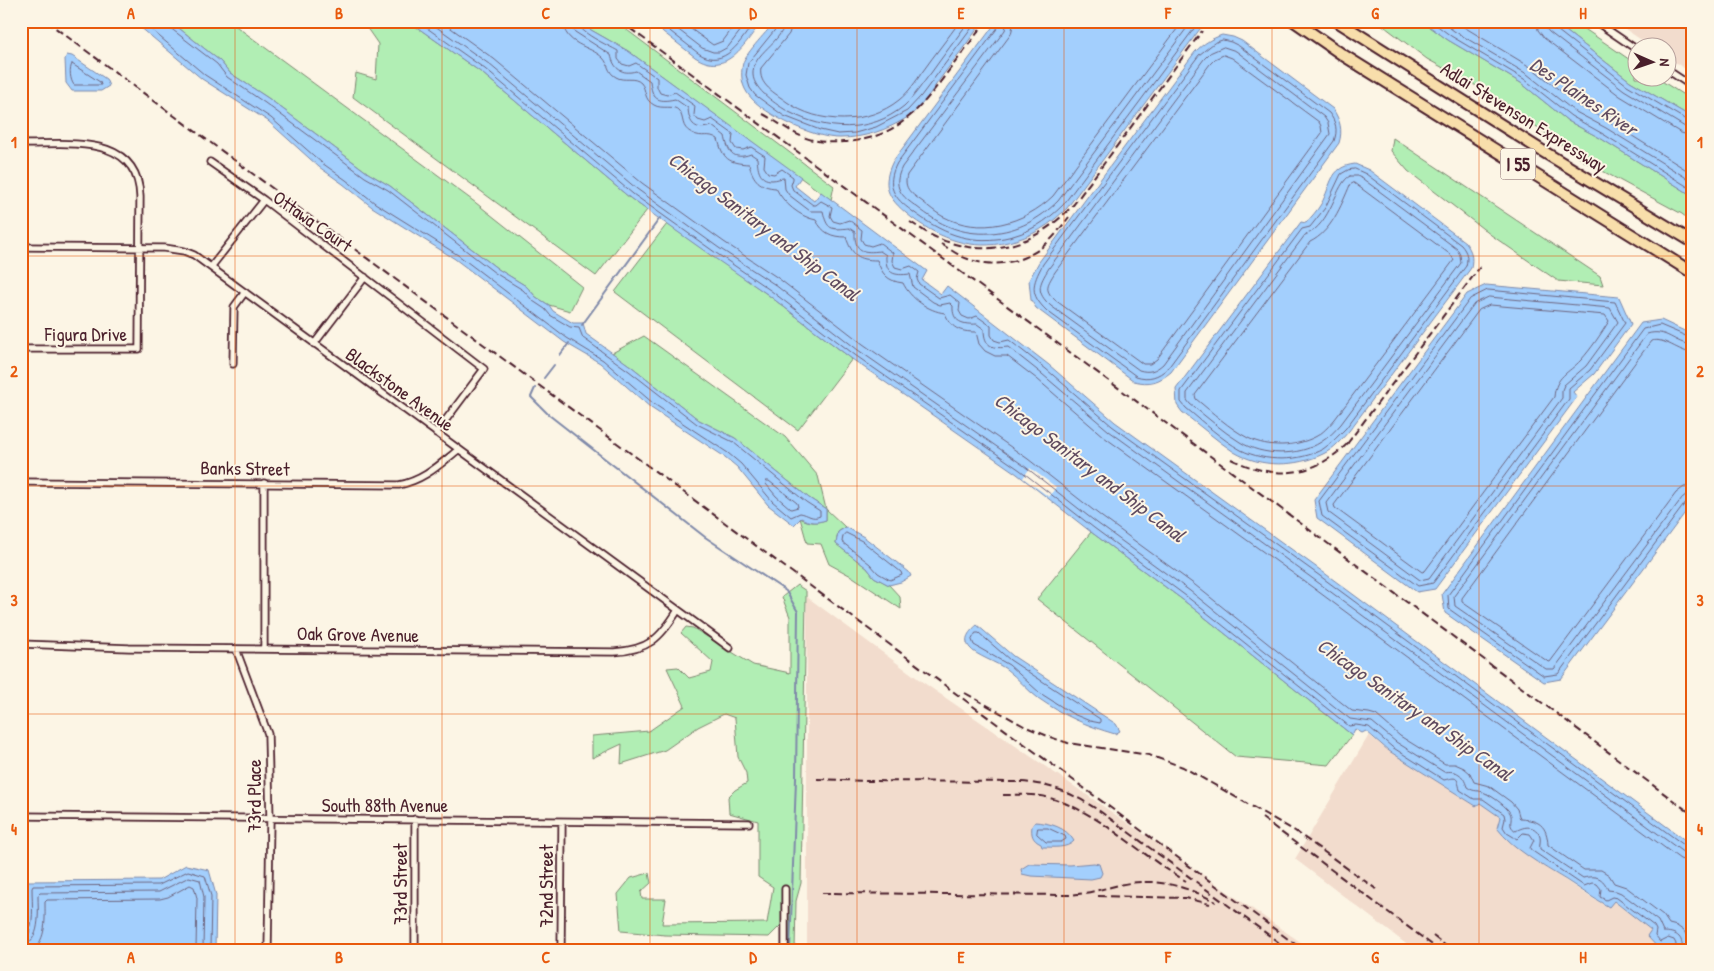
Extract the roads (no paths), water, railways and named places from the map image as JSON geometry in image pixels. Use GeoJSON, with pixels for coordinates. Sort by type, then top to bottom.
{"type":"FeatureCollection","features":[{"type":"Feature","properties":{"kind":"highway","name":"I 55"},"geometry":{"type":"LineString","coordinates":[[1294,21],[1343,55],[1693,273]]}},
{"type":"Feature","properties":{"kind":"highway","name":"Adlai Stevenson Expressway"},"geometry":{"type":"LineString","coordinates":[[1337,21],[1544,152],[1693,242]]}},
{"type":"Feature","properties":{"kind":"street"},"geometry":{"type":"LineString","coordinates":[[1595,21],[1626,42]]}},
{"type":"Feature","properties":{"kind":"street"},"geometry":{"type":"LineString","coordinates":[[1676,76],[1693,87]]}},
{"type":"Feature","properties":{"kind":"street"},"geometry":{"type":"LineString","coordinates":[[21,144],[93,145],[111,150],[122,157],[132,168],[138,184],[140,247]]}},
{"type":"Feature","properties":{"kind":"street"},"geometry":{"type":"LineString","coordinates":[[210,162],[264,200]]}},
{"type":"Feature","properties":{"kind":"street","name":"Ottawa Court"},"geometry":{"type":"LineString","coordinates":[[211,267],[264,200],[484,369],[436,433]]}},
{"type":"Feature","properties":{"kind":"street","name":"Blackstone Avenue"},"geometry":{"type":"LineString","coordinates":[[21,247],[164,248],[184,251],[194,255],[730,648]]}},
{"type":"Feature","properties":{"kind":"street","name":"Figura Drive"},"geometry":{"type":"LineString","coordinates":[[21,349],[139,349],[140,247]]}},
{"type":"Feature","properties":{"kind":"street"},"geometry":{"type":"LineString","coordinates":[[314,344],[365,277]]}},
{"type":"Feature","properties":{"kind":"street"},"geometry":{"type":"LineString","coordinates":[[233,364],[234,307],[245,292]]}},
{"type":"Feature","properties":{"kind":"street","name":"Banks Street"},"geometry":{"type":"LineString","coordinates":[[21,482],[404,484],[424,477],[458,450]]}},
{"type":"Feature","properties":{"kind":"street"},"geometry":{"type":"LineString","coordinates":[[264,483],[264,648]]}},
{"type":"Feature","properties":{"kind":"street","name":"Oak Grove Avenue"},"geometry":{"type":"LineString","coordinates":[[21,644],[120,648],[621,652],[642,647],[658,638],[678,610]]}},
{"type":"Feature","properties":{"kind":"street","name":"73rd Place"},"geometry":{"type":"LineString","coordinates":[[236,649],[268,734],[270,819],[268,950]]}},
{"type":"Feature","properties":{"kind":"street","name":"South 88th Avenue"},"geometry":{"type":"LineString","coordinates":[[21,816],[749,823]]}},
{"type":"Feature","properties":{"kind":"street","name":"73rd Street"},"geometry":{"type":"LineString","coordinates":[[415,819],[415,950]]}},
{"type":"Feature","properties":{"kind":"street","name":"72nd Street"},"geometry":{"type":"LineString","coordinates":[[561,950],[562,822]]}},
{"type":"Feature","properties":{"kind":"street"},"geometry":{"type":"LineString","coordinates":[[784,950],[785,889]]}},
{"type":"Feature","properties":{"kind":"water"},"geometry":{"type":"Polygon","coordinates":[[[133,21],[170,21],[220,61],[230,73],[268,98],[368,173],[390,186],[498,269],[526,286],[536,297],[549,305],[553,311],[573,323],[583,323],[586,334],[632,367],[699,420],[735,438],[809,498],[826,509],[826,520],[813,522],[801,518],[794,525],[768,505],[737,467],[725,457],[651,408],[600,363],[564,342],[455,259],[372,207],[319,167],[268,121],[202,79],[133,21]]]}},
{"type":"Feature","properties":{"kind":"water","name":"Chicago Sanitary and Ship Canal"},"geometry":{"type":"Polygon","coordinates":[[[408,21],[579,21],[628,51],[801,177],[795,186],[814,201],[821,192],[927,271],[922,280],[941,294],[947,286],[1049,365],[1115,422],[1323,572],[1693,846],[1693,950],[1660,950],[1647,936],[1651,930],[1614,901],[1609,907],[1538,863],[1511,843],[1497,828],[1500,817],[1480,803],[1476,806],[1389,751],[1366,731],[1362,733],[1355,729],[1352,735],[1183,600],[1017,474],[852,359],[767,294],[630,198],[482,73],[408,21]]]}},
{"type":"Feature","properties":{"kind":"water"},"geometry":{"type":"Polygon","coordinates":[[[649,21],[762,21],[742,48],[726,61],[717,63],[706,62],[695,57],[649,21]]]}},
{"type":"Feature","properties":{"kind":"water"},"geometry":{"type":"Polygon","coordinates":[[[776,21],[983,21],[925,100],[913,113],[892,126],[876,132],[858,137],[840,138],[816,134],[773,115],[751,98],[745,89],[742,73],[743,63],[752,48],[776,21]]]}},
{"type":"Feature","properties":{"kind":"water"},"geometry":{"type":"Polygon","coordinates":[[[997,21],[1203,21],[1203,25],[1061,214],[1047,225],[1017,240],[995,244],[969,244],[934,232],[912,218],[898,206],[889,194],[887,179],[893,161],[997,21]]]}},
{"type":"Feature","properties":{"kind":"water","name":"Des Plaines River"},"geometry":{"type":"Polygon","coordinates":[[[1422,21],[1553,21],[1626,78],[1626,88],[1642,88],[1693,118],[1693,196],[1600,138],[1568,121],[1521,83],[1448,40],[1422,21]]]}},
{"type":"Feature","properties":{"kind":"water"},"geometry":{"type":"Polygon","coordinates":[[[1222,35],[1242,41],[1333,109],[1340,125],[1339,143],[1171,372],[1154,382],[1134,381],[1036,308],[1031,300],[1029,280],[1039,262],[1195,52],[1201,46],[1222,35]]]}},
{"type":"Feature","properties":{"kind":"water"},"geometry":{"type":"Polygon","coordinates":[[[67,55],[72,56],[106,79],[109,86],[101,91],[72,91],[66,83],[65,59],[67,55]]]}},
{"type":"Feature","properties":{"kind":"water"},"geometry":{"type":"Polygon","coordinates":[[[1355,164],[1369,170],[1465,242],[1471,254],[1471,268],[1349,431],[1334,447],[1313,458],[1290,463],[1267,463],[1244,457],[1227,447],[1182,412],[1177,405],[1176,389],[1301,222],[1306,223],[1318,209],[1332,178],[1340,169],[1355,164]]]}},
{"type":"Feature","properties":{"kind":"water"},"geometry":{"type":"Polygon","coordinates":[[[1486,285],[1619,297],[1631,324],[1594,374],[1573,392],[1577,397],[1435,589],[1417,592],[1317,518],[1314,500],[1467,294],[1486,285]]]}},
{"type":"Feature","properties":{"kind":"water"},"geometry":{"type":"Polygon","coordinates":[[[1661,320],[1693,335],[1693,502],[1561,679],[1544,682],[1445,613],[1442,594],[1641,323],[1661,320]]]}},
{"type":"Feature","properties":{"kind":"water"},"geometry":{"type":"Polygon","coordinates":[[[846,527],[864,537],[909,572],[911,576],[901,582],[889,585],[874,577],[867,568],[836,544],[838,532],[846,527]]]}},
{"type":"Feature","properties":{"kind":"water"},"geometry":{"type":"Polygon","coordinates":[[[977,625],[1013,656],[1116,724],[1120,731],[1115,734],[1085,724],[1066,715],[1038,698],[1006,669],[973,651],[968,645],[967,638],[977,625]]]}},
{"type":"Feature","properties":{"kind":"water"},"geometry":{"type":"Polygon","coordinates":[[[1035,822],[1046,823],[1062,829],[1074,841],[1064,846],[1042,847],[1032,834],[1032,826],[1035,822]]]}},
{"type":"Feature","properties":{"kind":"water"},"geometry":{"type":"Polygon","coordinates":[[[1029,864],[1070,865],[1099,864],[1102,873],[1100,877],[1091,879],[1031,876],[1022,874],[1021,869],[1029,864]]]}},
{"type":"Feature","properties":{"kind":"water"},"geometry":{"type":"Polygon","coordinates":[[[186,865],[209,870],[216,895],[215,950],[21,950],[26,920],[27,881],[159,880],[186,865]]]}},
{"type":"Feature","properties":{"kind":"waterway"},"geometry":{"type":"LineString","coordinates":[[582,325],[660,218]]}},
{"type":"Feature","properties":{"kind":"waterway"},"geometry":{"type":"LineString","coordinates":[[560,355],[569,343]]}},
{"type":"Feature","properties":{"kind":"waterway"},"geometry":{"type":"LineString","coordinates":[[544,378],[554,365]]}},
{"type":"Feature","properties":{"kind":"waterway"},"geometry":{"type":"LineString","coordinates":[[535,388],[531,397],[549,415],[705,537],[786,591],[798,612],[796,779],[790,950]]}},
{"type":"Feature","properties":{"kind":"railway"},"geometry":{"type":"LineString","coordinates":[[46,21],[1303,950]]}},
{"type":"Feature","properties":{"kind":"railway"},"geometry":{"type":"LineString","coordinates":[[620,21],[1151,412],[1693,815]]}},
{"type":"Feature","properties":{"kind":"railway"},"geometry":{"type":"LineString","coordinates":[[763,114],[798,135],[818,141],[844,142],[862,140],[878,135],[892,129],[916,111],[937,87],[986,21]]}},
{"type":"Feature","properties":{"kind":"railway"},"geometry":{"type":"LineString","coordinates":[[910,222],[940,239],[977,248],[995,248],[1013,244],[1045,229],[1074,204],[1202,31]]}},
{"type":"Feature","properties":{"kind":"railway"},"geometry":{"type":"LineString","coordinates":[[941,244],[961,256],[978,262],[1010,262],[1039,250],[1053,237],[1069,217]]}},
{"type":"Feature","properties":{"kind":"railway"},"geometry":{"type":"LineString","coordinates":[[1347,444],[1480,267]]}},
{"type":"Feature","properties":{"kind":"railway"},"geometry":{"type":"LineString","coordinates":[[1231,459],[1264,471],[1295,472],[1324,462],[1351,440]]}},
{"type":"Feature","properties":{"kind":"railway"},"geometry":{"type":"LineString","coordinates":[[965,693],[1024,726],[1050,737],[1068,743],[1149,755],[1183,767],[1295,831],[1376,889]]}},
{"type":"Feature","properties":{"kind":"railway"},"geometry":{"type":"LineString","coordinates":[[817,779],[1022,782],[1043,785],[1063,791],[1101,812],[1289,950]]}},
{"type":"Feature","properties":{"kind":"railway"},"geometry":{"type":"LineString","coordinates":[[1003,795],[1041,796],[1061,801],[1098,820],[1186,881]]}},
{"type":"Feature","properties":{"kind":"railway"},"geometry":{"type":"LineString","coordinates":[[1262,818],[1439,950]]}},
{"type":"Feature","properties":{"kind":"railway"},"geometry":{"type":"LineString","coordinates":[[822,893],[1069,895],[1132,883],[1156,882],[1181,887],[1216,902]]}},
{"type":"Feature","properties":{"kind":"railway"},"geometry":{"type":"LineString","coordinates":[[1098,896],[1186,898],[1210,904]]}},
{"type":"Feature","properties":{"kind":"railway"},"geometry":{"type":"LineString","coordinates":[[1433,936],[1451,950]]}}]}
